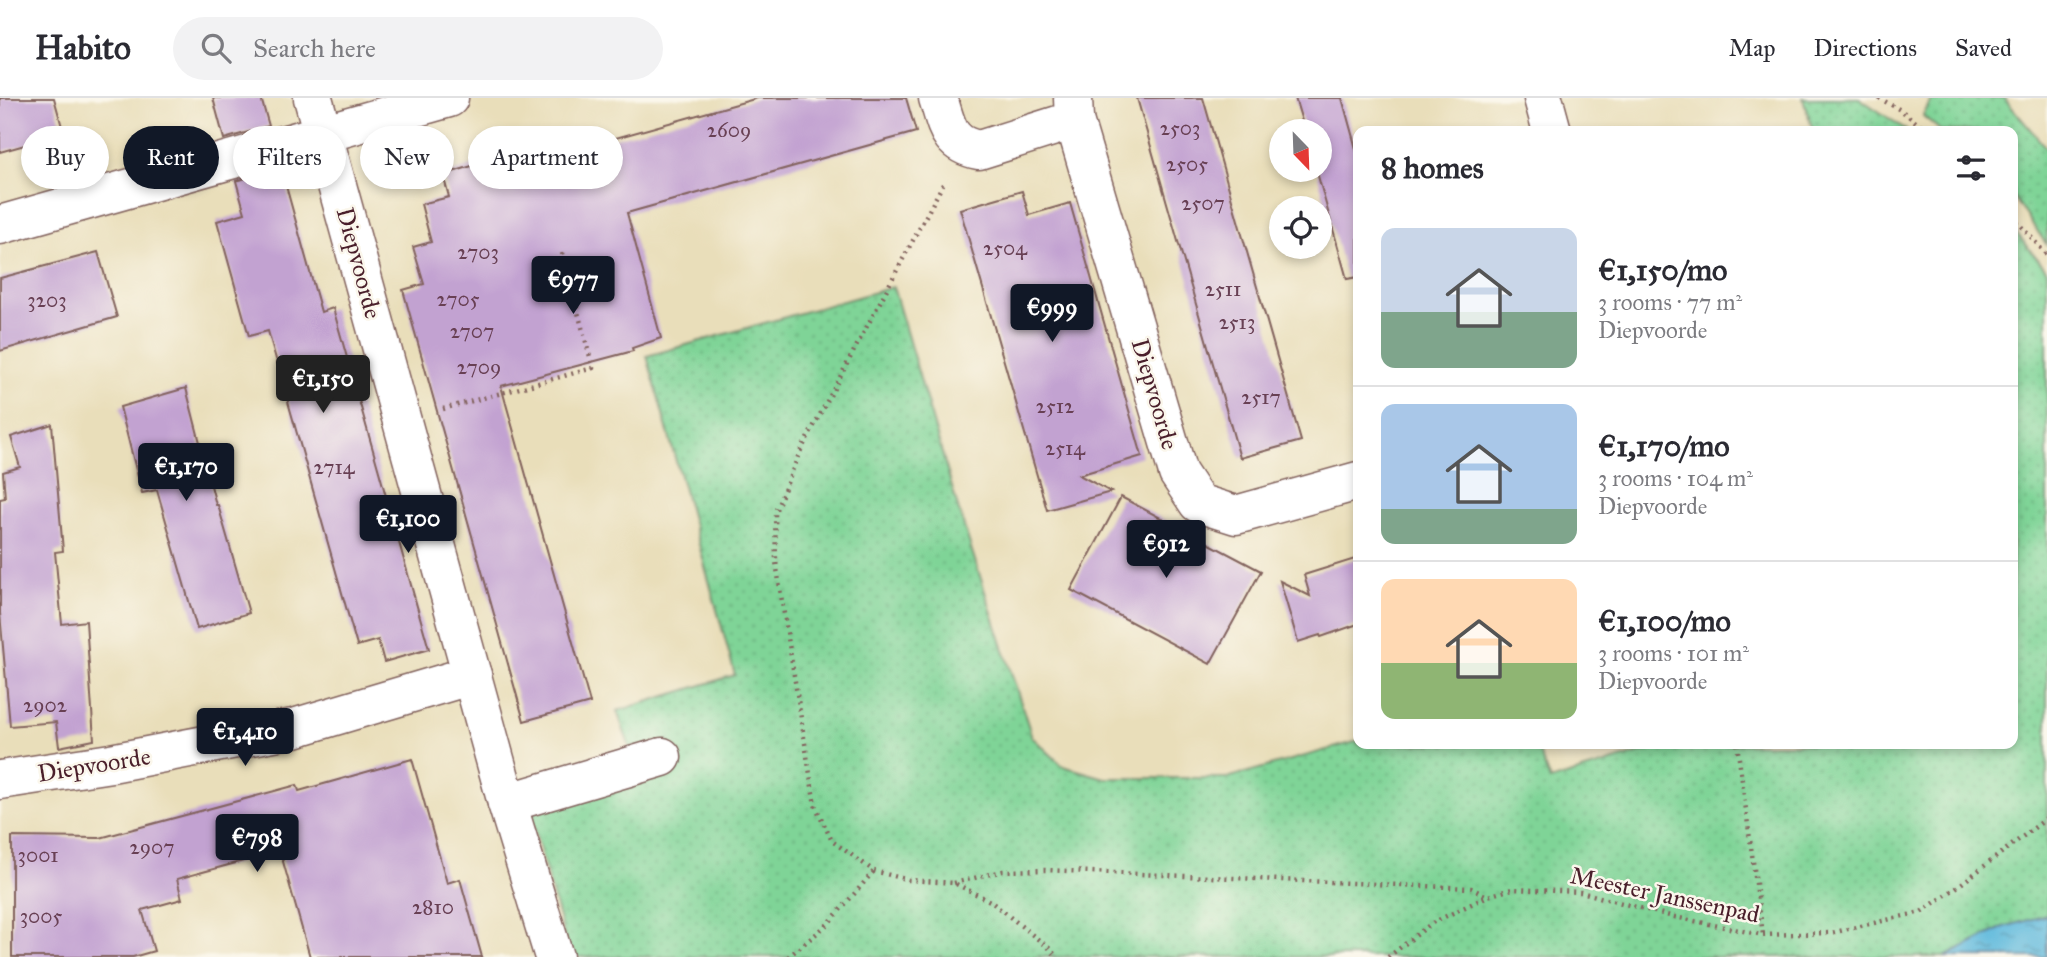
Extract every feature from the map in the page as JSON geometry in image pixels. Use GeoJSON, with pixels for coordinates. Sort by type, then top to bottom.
{"type":"FeatureCollection","features":[{"type":"Feature","properties":{"kind":"street","name":"Diepvoorde"},"geometry":{"type":"LineString","coordinates":[[313,98],[321,126]]}},
{"type":"Feature","properties":{"kind":"street"},"geometry":{"type":"LineString","coordinates":[[346,127],[449,98]]}},
{"type":"Feature","properties":{"kind":"street"},"geometry":{"type":"LineString","coordinates":[[938,98],[951,136],[963,147]]}},
{"type":"Feature","properties":{"kind":"street"},"geometry":{"type":"LineString","coordinates":[[1543,98],[1551,126]]}},
{"type":"Feature","properties":{"kind":"street","name":"Diepvoorde"},"geometry":{"type":"LineString","coordinates":[[963,147],[979,150],[1073,109],[1178,473],[1198,503],[1236,515],[1353,482]]}},
{"type":"Feature","properties":{"kind":"street"},"geometry":{"type":"LineString","coordinates":[[0,225],[233,159]]}},
{"type":"Feature","properties":{"kind":"street","name":"Diepvoorde"},"geometry":{"type":"LineString","coordinates":[[338,189],[507,803],[554,957]]}},
{"type":"Feature","properties":{"kind":"street","name":"Diepvoorde"},"geometry":{"type":"LineString","coordinates":[[0,779],[111,763],[294,728],[472,675]]}},
{"type":"Feature","properties":{"kind":"street"},"geometry":{"type":"LineString","coordinates":[[507,803],[662,757]]}},
{"type":"Feature","properties":{"kind":"path"},"geometry":{"type":"LineString","coordinates":[[1879,98],[1921,126]]}},
{"type":"Feature","properties":{"kind":"path"},"geometry":{"type":"LineString","coordinates":[[963,147],[800,452],[775,512],[779,584],[815,805],[832,841],[874,871],[909,880],[954,883],[1003,871],[1045,870],[1471,888],[1488,896]]}},
{"type":"Feature","properties":{"kind":"path"},"geometry":{"type":"LineString","coordinates":[[2018,222],[2047,255]]}},
{"type":"Feature","properties":{"kind":"path"},"geometry":{"type":"LineString","coordinates":[[402,421],[593,368],[562,253]]}},
{"type":"Feature","properties":{"kind":"path"},"geometry":{"type":"LineString","coordinates":[[1738,749],[1763,935]]}},
{"type":"Feature","properties":{"kind":"path","name":"Meester Janssenpad"},"geometry":{"type":"LineString","coordinates":[[1388,957],[1432,923],[1488,896],[1512,888],[1581,892],[1670,916],[1763,935],[1831,933],[1921,912],[2047,818]]}},
{"type":"Feature","properties":{"kind":"path"},"geometry":{"type":"LineString","coordinates":[[788,957],[828,924],[874,871]]}},
{"type":"Feature","properties":{"kind":"path"},"geometry":{"type":"LineString","coordinates":[[954,883],[990,901],[1057,957]]}},
{"type":"Feature","properties":{"kind":"green space"},"geometry":{"type":"Polygon","coordinates":[[[1803,98],[1859,98],[1901,126],[1811,126],[1803,98]]]}},
{"type":"Feature","properties":{"kind":"green space"},"geometry":{"type":"Polygon","coordinates":[[[1932,98],[2004,98],[2047,149],[2047,245],[2018,203],[2018,126],[1935,126],[1923,116],[1932,98]]]}},
{"type":"Feature","properties":{"kind":"green space"},"geometry":{"type":"Polygon","coordinates":[[[2018,235],[2047,270],[2047,915],[2004,927],[1945,957],[570,957],[530,814],[630,748],[617,711],[735,675],[647,356],[893,287],[959,511],[1032,737],[1063,766],[1105,778],[1227,778],[1353,742],[1353,749],[1538,749],[1550,781],[1652,749],[2018,749],[2018,235]]]}},
{"type":"Feature","properties":{"kind":"water"},"geometry":{"type":"Polygon","coordinates":[[[2047,915],[2047,957],[1945,957],[2004,927],[2047,915]]]}},
{"type":"Feature","properties":{"kind":"building"},"geometry":{"type":"Polygon","coordinates":[[[0,98],[54,98],[62,126],[21,126],[21,146],[0,152],[0,98]]]}},
{"type":"Feature","properties":{"kind":"building"},"geometry":{"type":"Polygon","coordinates":[[[213,98],[261,98],[269,126],[233,126],[233,136],[224,139],[213,98]]]}},
{"type":"Feature","properties":{"kind":"building"},"geometry":{"type":"Polygon","coordinates":[[[758,98],[906,98],[916,132],[627,213],[661,338],[632,348],[633,351],[501,386],[590,703],[524,721],[403,290],[424,284],[413,247],[431,242],[421,204],[449,197],[447,189],[454,189],[454,172],[468,167],[468,189],[623,189],[623,136],[758,98]]]}},
{"type":"Feature","properties":{"kind":"building"},"geometry":{"type":"Polygon","coordinates":[[[1137,98],[1203,98],[1301,441],[1240,458],[1137,98]]]}},
{"type":"Feature","properties":{"kind":"building"},"geometry":{"type":"Polygon","coordinates":[[[1295,98],[1342,98],[1353,138],[1353,278],[1347,279],[1332,226],[1332,196],[1324,196],[1320,182],[1332,182],[1332,119],[1301,119],[1295,98]]]}},
{"type":"Feature","properties":{"kind":"building"},"geometry":{"type":"Polygon","coordinates":[[[238,189],[287,189],[321,312],[333,308],[429,649],[384,662],[378,640],[357,646],[268,331],[249,336],[217,221],[245,213],[238,189]]]}},
{"type":"Feature","properties":{"kind":"building"},"geometry":{"type":"Polygon","coordinates":[[[1022,191],[1029,215],[1070,203],[1142,456],[1079,475],[1111,492],[1047,510],[960,209],[1022,191]]]}},
{"type":"Feature","properties":{"kind":"building"},"geometry":{"type":"Polygon","coordinates":[[[98,252],[117,317],[0,351],[0,278],[98,252]]]}},
{"type":"Feature","properties":{"kind":"building"},"geometry":{"type":"Polygon","coordinates":[[[186,388],[216,505],[249,613],[197,629],[157,490],[142,493],[120,407],[186,388]]]}},
{"type":"Feature","properties":{"kind":"building"},"geometry":{"type":"Polygon","coordinates":[[[52,424],[63,551],[55,552],[62,624],[86,621],[94,740],[59,747],[56,722],[10,726],[0,613],[0,499],[5,498],[3,472],[20,467],[11,437],[52,424]]]}},
{"type":"Feature","properties":{"kind":"building"},"geometry":{"type":"Polygon","coordinates":[[[1121,497],[1261,571],[1210,664],[1071,590],[1121,497]]]}},
{"type":"Feature","properties":{"kind":"building"},"geometry":{"type":"Polygon","coordinates":[[[1353,560],[1353,626],[1298,642],[1280,581],[1310,596],[1304,575],[1353,560]]]}},
{"type":"Feature","properties":{"kind":"building"},"geometry":{"type":"Polygon","coordinates":[[[412,759],[447,883],[460,879],[482,957],[310,957],[280,851],[177,879],[182,899],[142,910],[154,951],[133,957],[12,957],[12,837],[100,838],[297,785],[299,791],[412,759]]]}}]}
